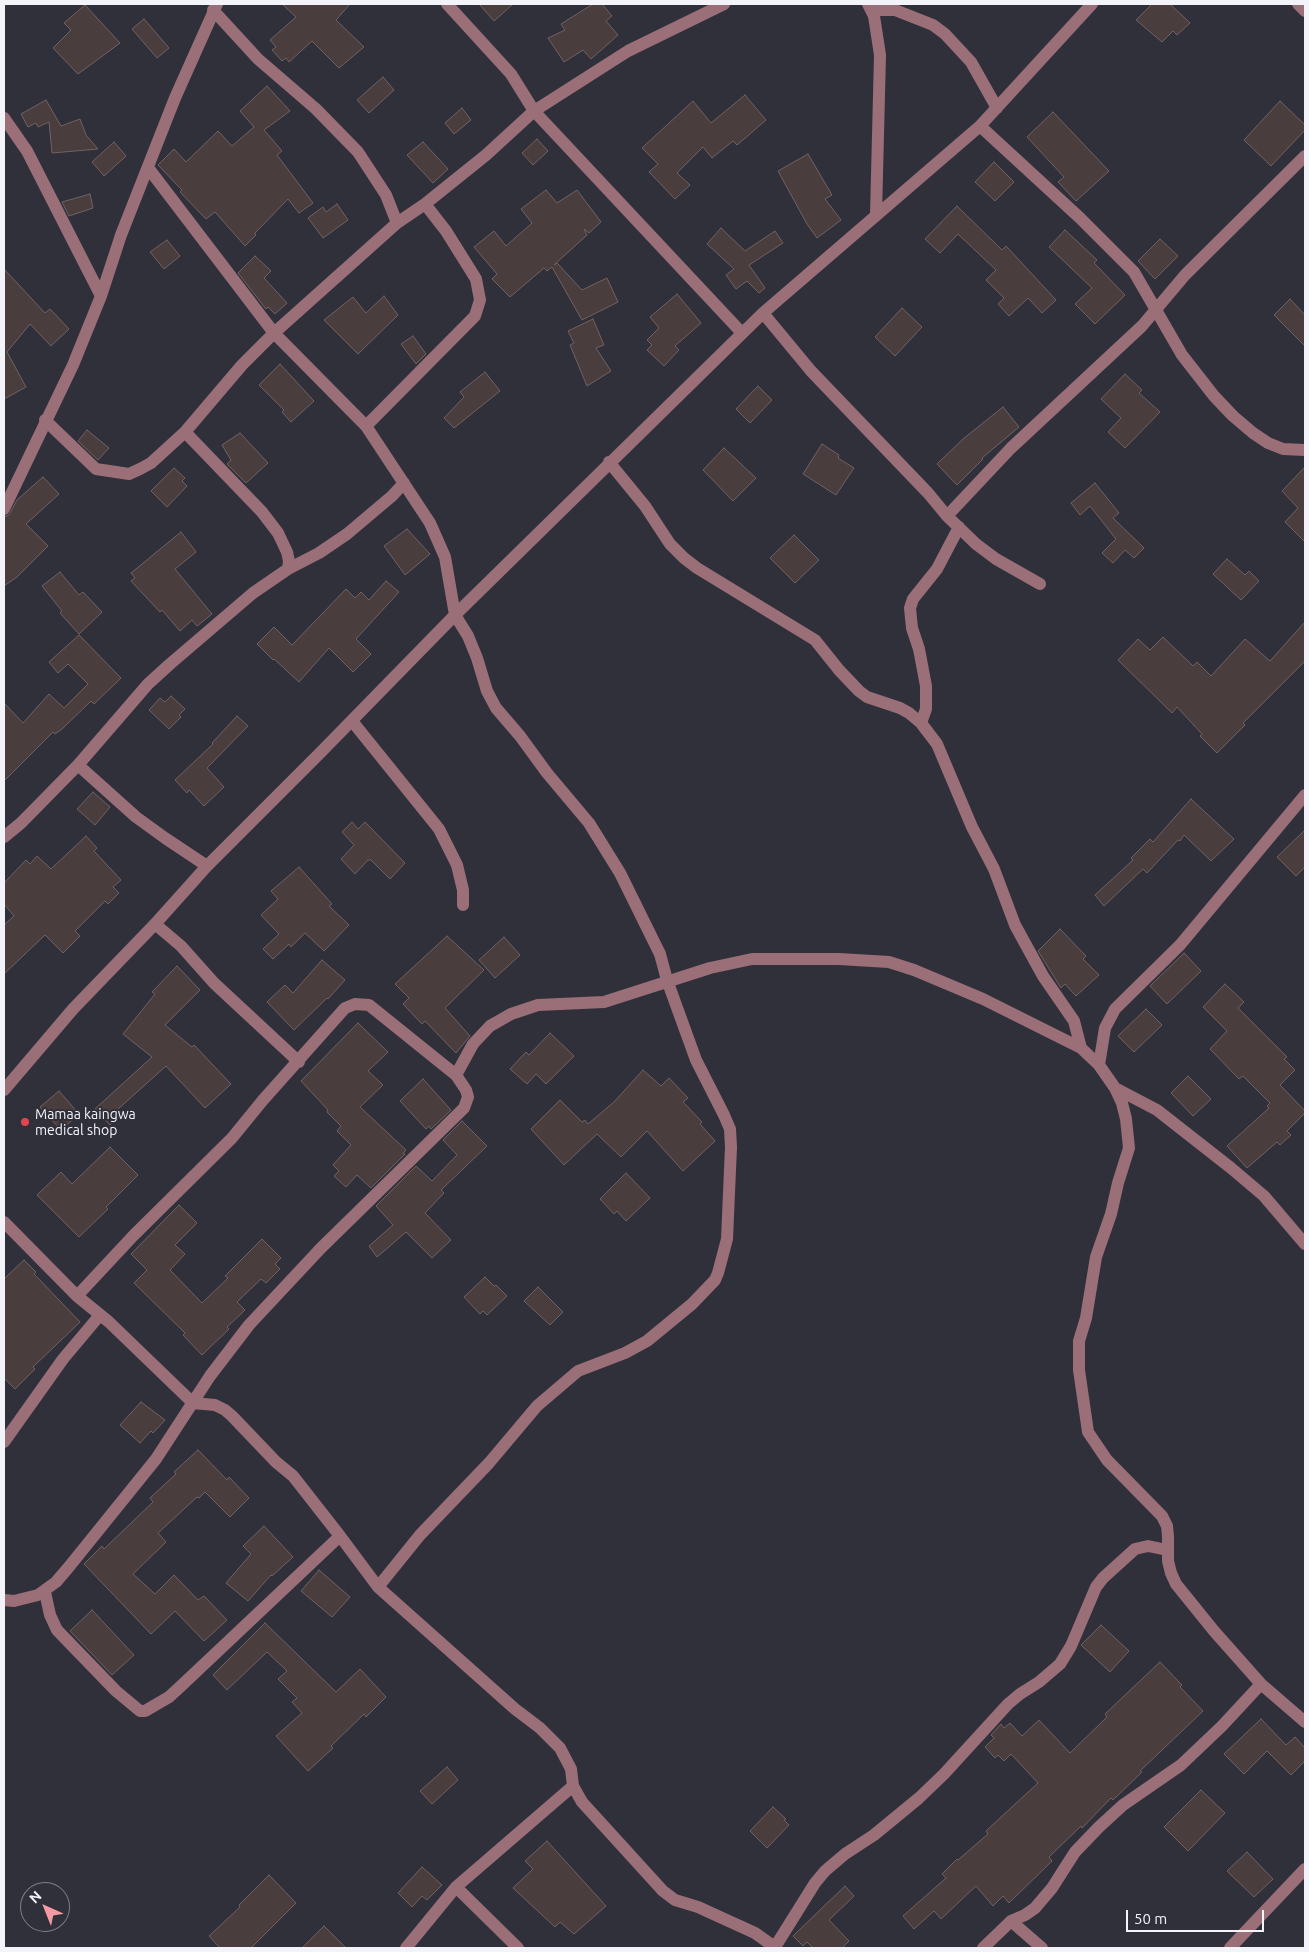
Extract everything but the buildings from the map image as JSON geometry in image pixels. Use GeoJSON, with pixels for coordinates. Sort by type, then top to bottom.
{"type":"FeatureCollection","features":[{"type":"Feature","properties":{"kind":"street"},"geometry":{"type":"LineString","coordinates":[[446,4],[511,74],[534,111],[742,333]]}},
{"type":"Feature","properties":{"kind":"street"},"geometry":{"type":"LineString","coordinates":[[45,420],[96,469],[129,474],[151,463],[185,432],[224,385],[274,333],[397,224],[486,155],[534,111],[628,51],[724,4]]}},
{"type":"Feature","properties":{"kind":"street"},"geometry":{"type":"LineString","coordinates":[[4,1090],[73,1009],[155,924],[206,866],[352,721],[455,615],[763,313],[980,126],[1092,4]]}},
{"type":"Feature","properties":{"kind":"street"},"geometry":{"type":"LineString","coordinates":[[1298,4],[1305,11]]}},
{"type":"Feature","properties":{"kind":"street"},"geometry":{"type":"LineString","coordinates":[[4,509],[73,365],[101,296],[122,235],[175,98],[215,7],[258,59],[316,110],[358,152],[386,195],[397,224]]}},
{"type":"Feature","properties":{"kind":"street"},"geometry":{"type":"LineString","coordinates":[[876,215],[880,54],[870,7],[895,10],[933,25],[945,34],[971,62],[997,108]]}},
{"type":"Feature","properties":{"kind":"street"},"geometry":{"type":"LineString","coordinates":[[4,118],[11,125],[27,152],[101,296]]}},
{"type":"Feature","properties":{"kind":"street"},"geometry":{"type":"LineString","coordinates":[[980,126],[1080,218],[1134,272],[1182,355],[1214,396],[1233,416],[1253,434],[1268,443],[1283,449],[1305,450]]}},
{"type":"Feature","properties":{"kind":"street"},"geometry":{"type":"LineString","coordinates":[[948,516],[1011,448],[1098,368],[1156,311],[1191,268],[1305,156]]}},
{"type":"Feature","properties":{"kind":"street"},"geometry":{"type":"LineString","coordinates":[[149,169],[274,333],[366,426],[430,523],[445,557],[455,615],[468,636],[487,691],[547,773],[589,824],[620,873],[660,954],[667,980],[696,1060],[730,1129],[727,1239],[715,1280],[692,1304],[647,1341],[625,1353],[578,1370],[537,1406],[489,1463],[420,1535],[378,1587]]}},
{"type":"Feature","properties":{"kind":"street"},"geometry":{"type":"LineString","coordinates":[[366,426],[475,316],[480,300],[476,279],[446,230],[425,204]]}},
{"type":"Feature","properties":{"kind":"street"},"geometry":{"type":"LineString","coordinates":[[763,313],[811,371],[959,528],[996,559],[1040,584]]}},
{"type":"Feature","properties":{"kind":"street"},"geometry":{"type":"LineString","coordinates":[[185,432],[262,512],[278,533],[287,552],[288,569]]}},
{"type":"Feature","properties":{"kind":"street"},"geometry":{"type":"LineString","coordinates":[[609,462],[645,506],[670,544],[684,558],[697,568],[815,640],[850,682],[867,697],[900,708],[922,723],[930,733],[945,762],[970,821],[994,869],[1015,925],[1043,976],[1074,1021],[1081,1048]]}},
{"type":"Feature","properties":{"kind":"street"},"geometry":{"type":"LineString","coordinates":[[4,837],[21,823],[78,765],[148,684],[253,593],[288,569],[319,553],[347,534],[392,496],[404,483]]}},
{"type":"Feature","properties":{"kind":"street"},"geometry":{"type":"LineString","coordinates":[[922,723],[926,708],[926,686],[919,649],[912,628],[910,608],[913,599],[937,569],[959,528]]}},
{"type":"Feature","properties":{"kind":"street"},"geometry":{"type":"LineString","coordinates":[[352,721],[439,830],[457,865],[463,890],[464,905]]}},
{"type":"Feature","properties":{"kind":"street"},"geometry":{"type":"LineString","coordinates":[[78,765],[136,817],[206,866]]}},
{"type":"Feature","properties":{"kind":"street"},"geometry":{"type":"LineString","coordinates":[[1099,1065],[1105,1028],[1115,1009],[1180,945],[1305,795]]}},
{"type":"Feature","properties":{"kind":"street"},"geometry":{"type":"LineString","coordinates":[[155,924],[181,946],[214,983],[299,1062]]}},
{"type":"Feature","properties":{"kind":"street"},"geometry":{"type":"LineString","coordinates":[[456,1075],[473,1044],[490,1026],[511,1014],[538,1005],[604,1002],[667,980],[752,959],[802,958],[889,962],[914,970],[972,994],[1081,1048],[1099,1065],[1115,1088],[1122,1103],[1126,1120],[1129,1148],[1093,1271],[1086,1318],[1079,1341],[1080,1382],[1088,1432],[1107,1460],[1162,1516],[1168,1536],[1167,1550],[1171,1574],[1176,1584],[1261,1684],[1305,1722]]}},
{"type":"Feature","properties":{"kind":"street"},"geometry":{"type":"LineString","coordinates":[[4,1600],[14,1601],[30,1598],[45,1592],[79,1555],[156,1458],[210,1376],[232,1347],[286,1284],[464,1108],[468,1097],[466,1090],[456,1075],[369,1004],[362,1003],[345,1008],[299,1062],[263,1100],[232,1138],[133,1236],[77,1296]]}},
{"type":"Feature","properties":{"kind":"street"},"geometry":{"type":"LineString","coordinates":[[1115,1088],[1157,1110],[1250,1183],[1276,1208],[1305,1244]]}},
{"type":"Feature","properties":{"kind":"street"},"geometry":{"type":"LineString","coordinates":[[4,1222],[77,1296],[193,1402],[225,1410],[276,1462],[293,1476],[378,1587],[508,1703],[547,1734],[560,1748],[571,1769],[573,1786],[582,1802],[663,1891],[675,1900],[698,1907],[755,1933],[775,1948],[815,1883],[825,1871],[845,1854],[874,1835],[919,1798],[944,1774],[1008,1704],[1040,1682],[1060,1664],[1071,1646],[1096,1587],[1103,1578],[1135,1549],[1148,1546],[1167,1550]]}},
{"type":"Feature","properties":{"kind":"street"},"geometry":{"type":"LineString","coordinates":[[4,1442],[63,1359],[100,1315]]}},
{"type":"Feature","properties":{"kind":"street"},"geometry":{"type":"LineString","coordinates":[[45,1592],[50,1615],[57,1630],[116,1691],[140,1711],[145,1711],[169,1697],[340,1536]]}},
{"type":"Feature","properties":{"kind":"street"},"geometry":{"type":"LineString","coordinates":[[983,1948],[1011,1921],[1025,1915],[1044,1898],[1075,1852],[1099,1827],[1123,1805],[1181,1765],[1222,1726],[1261,1684]]}},
{"type":"Feature","properties":{"kind":"street"},"geometry":{"type":"LineString","coordinates":[[406,1948],[456,1888],[573,1786]]}},
{"type":"Feature","properties":{"kind":"street"},"geometry":{"type":"LineString","coordinates":[[1230,1948],[1305,1869]]}},
{"type":"Feature","properties":{"kind":"street"},"geometry":{"type":"LineString","coordinates":[[456,1888],[518,1948]]}},
{"type":"Feature","properties":{"kind":"street"},"geometry":{"type":"LineString","coordinates":[[1011,1921],[1042,1948]]}},
{"type":"Feature","properties":{"kind":"place","name":"Mamaa kaingwa medical shop"},"geometry":{"type":"Point","coordinates":[25,1122]}}]}
